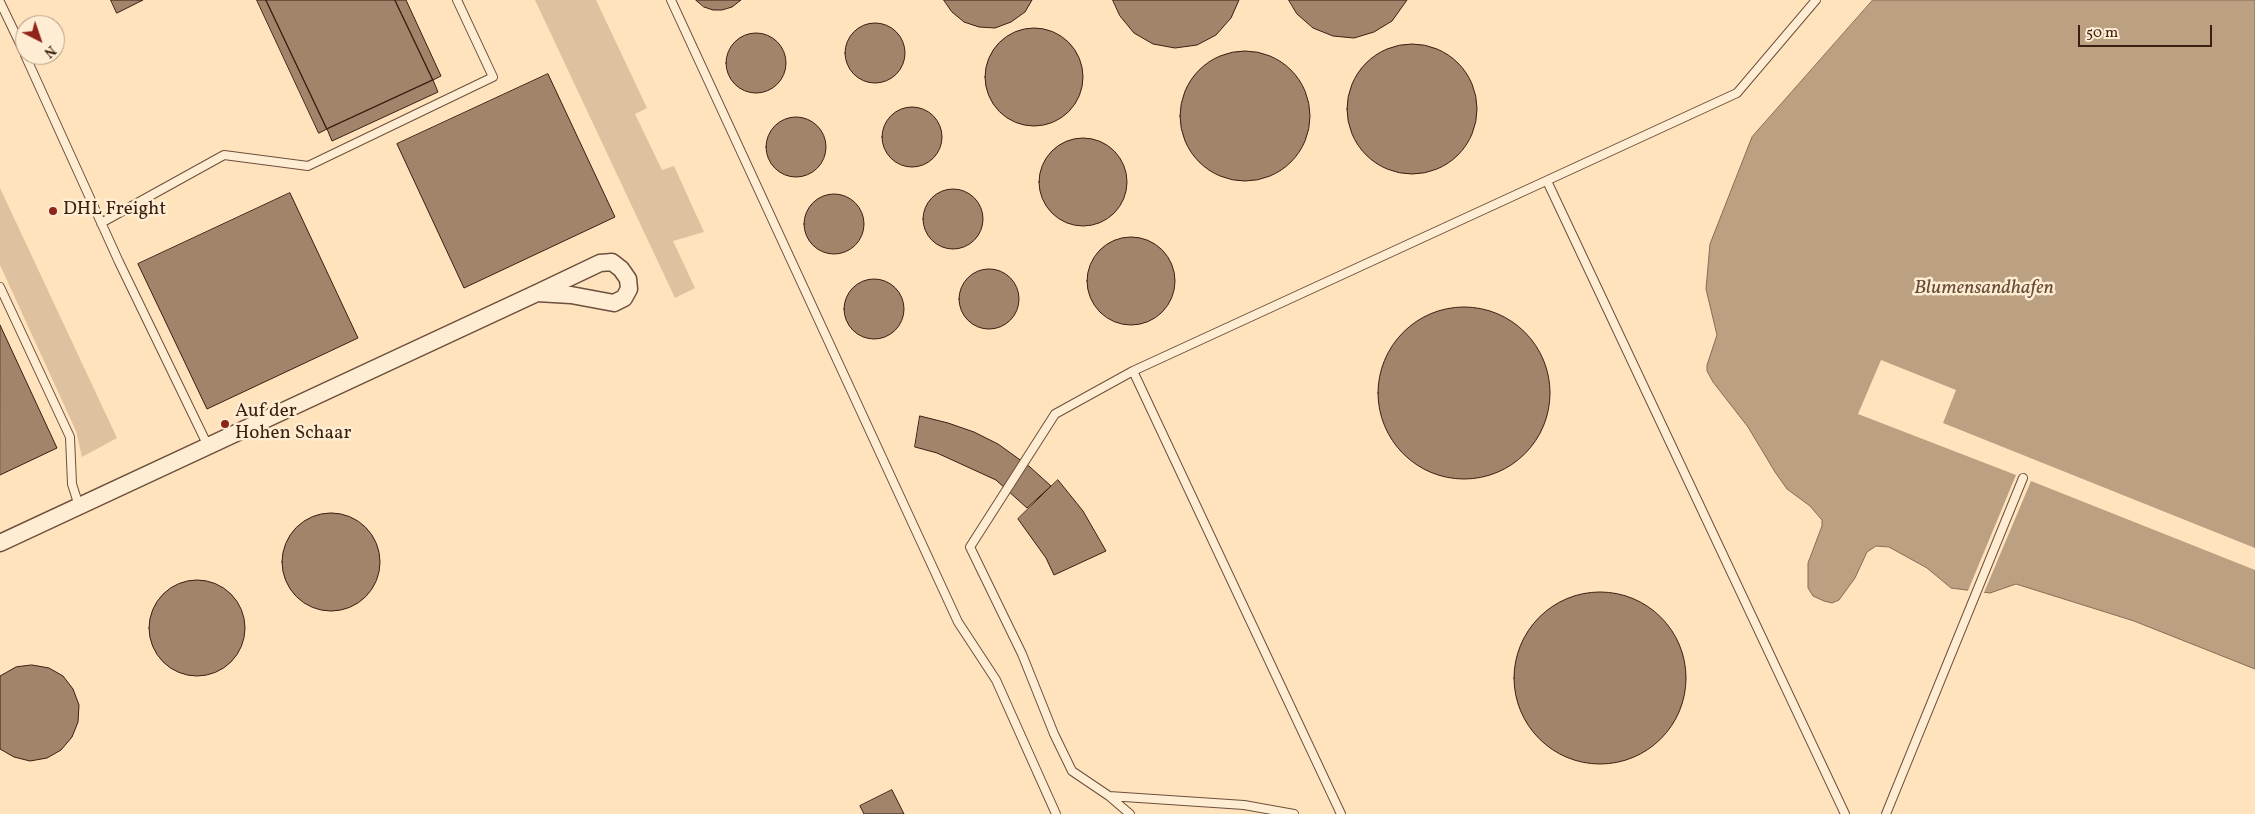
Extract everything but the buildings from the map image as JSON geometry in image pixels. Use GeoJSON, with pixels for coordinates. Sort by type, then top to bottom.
{"type":"FeatureCollection","features":[{"type":"Feature","properties":{"kind":"street"},"geometry":{"type":"LineString","coordinates":[[0,543],[537,293],[600,264],[612,262],[622,268],[628,280],[629,289],[624,298],[614,303],[570,295],[537,293]]}},
{"type":"Feature","properties":{"kind":"lane"},"geometry":{"type":"LineString","coordinates":[[101,223],[224,154],[308,166],[493,77],[458,0]]}},
{"type":"Feature","properties":{"kind":"lane"},"geometry":{"type":"LineString","coordinates":[[671,0],[958,622],[996,680],[1056,814]]}},
{"type":"Feature","properties":{"kind":"lane"},"geometry":{"type":"LineString","coordinates":[[1130,814],[1109,796],[1072,771],[1054,734],[1022,654],[970,547],[1056,414],[1133,371],[1737,94],[1816,0]]}},
{"type":"Feature","properties":{"kind":"lane"},"geometry":{"type":"LineString","coordinates":[[0,2],[15,33]]}},
{"type":"Feature","properties":{"kind":"lane"},"geometry":{"type":"LineString","coordinates":[[30,65],[101,223],[208,446]]}},
{"type":"Feature","properties":{"kind":"lane"},"geometry":{"type":"LineString","coordinates":[[1548,180],[1846,814]]}},
{"type":"Feature","properties":{"kind":"lane"},"geometry":{"type":"LineString","coordinates":[[0,286],[70,437],[72,484],[79,506]]}},
{"type":"Feature","properties":{"kind":"lane"},"geometry":{"type":"LineString","coordinates":[[1133,371],[1341,814]]}},
{"type":"Feature","properties":{"kind":"lane"},"geometry":{"type":"LineString","coordinates":[[1886,814],[2023,478]]}},
{"type":"Feature","properties":{"kind":"lane"},"geometry":{"type":"LineString","coordinates":[[1109,796],[1244,805],[1294,814]]}},
{"type":"Feature","properties":{"kind":"shaded area"},"geometry":{"type":"Polygon","coordinates":[[[535,0],[596,0],[647,108],[635,114],[662,170],[674,166],[704,232],[673,241],[695,288],[675,298],[535,0]]]}},
{"type":"Feature","properties":{"kind":"shaded area"},"geometry":{"type":"Polygon","coordinates":[[[0,188],[117,438],[82,457],[76,431],[0,265],[0,188]]]}},
{"type":"Feature","properties":{"kind":"water","name":"Blumensandhafen"},"geometry":{"type":"Polygon","coordinates":[[[1873,0],[2255,0],[2255,669],[2134,621],[2016,584],[1990,593],[1951,588],[1927,568],[1889,547],[1876,546],[1867,552],[1855,578],[1839,600],[1832,603],[1824,601],[1813,596],[1808,588],[1808,563],[1822,526],[1822,520],[1810,506],[1787,489],[1748,427],[1713,382],[1707,371],[1707,365],[1717,335],[1706,289],[1710,244],[1752,137],[1873,0]]]}},
{"type":"Feature","properties":{"kind":"pier"},"geometry":{"type":"Polygon","coordinates":[[[1881,360],[1956,390],[1943,423],[2255,548],[2255,570],[2031,481],[1983,595],[1967,593],[2016,475],[1858,414],[1881,360]]]}},
{"type":"Feature","properties":{"kind":"place","name":"DHL Freight"},"geometry":{"type":"Point","coordinates":[53,211]}},
{"type":"Feature","properties":{"kind":"place","name":"Auf der Hohen Schaar"},"geometry":{"type":"Point","coordinates":[225,424]}}]}
